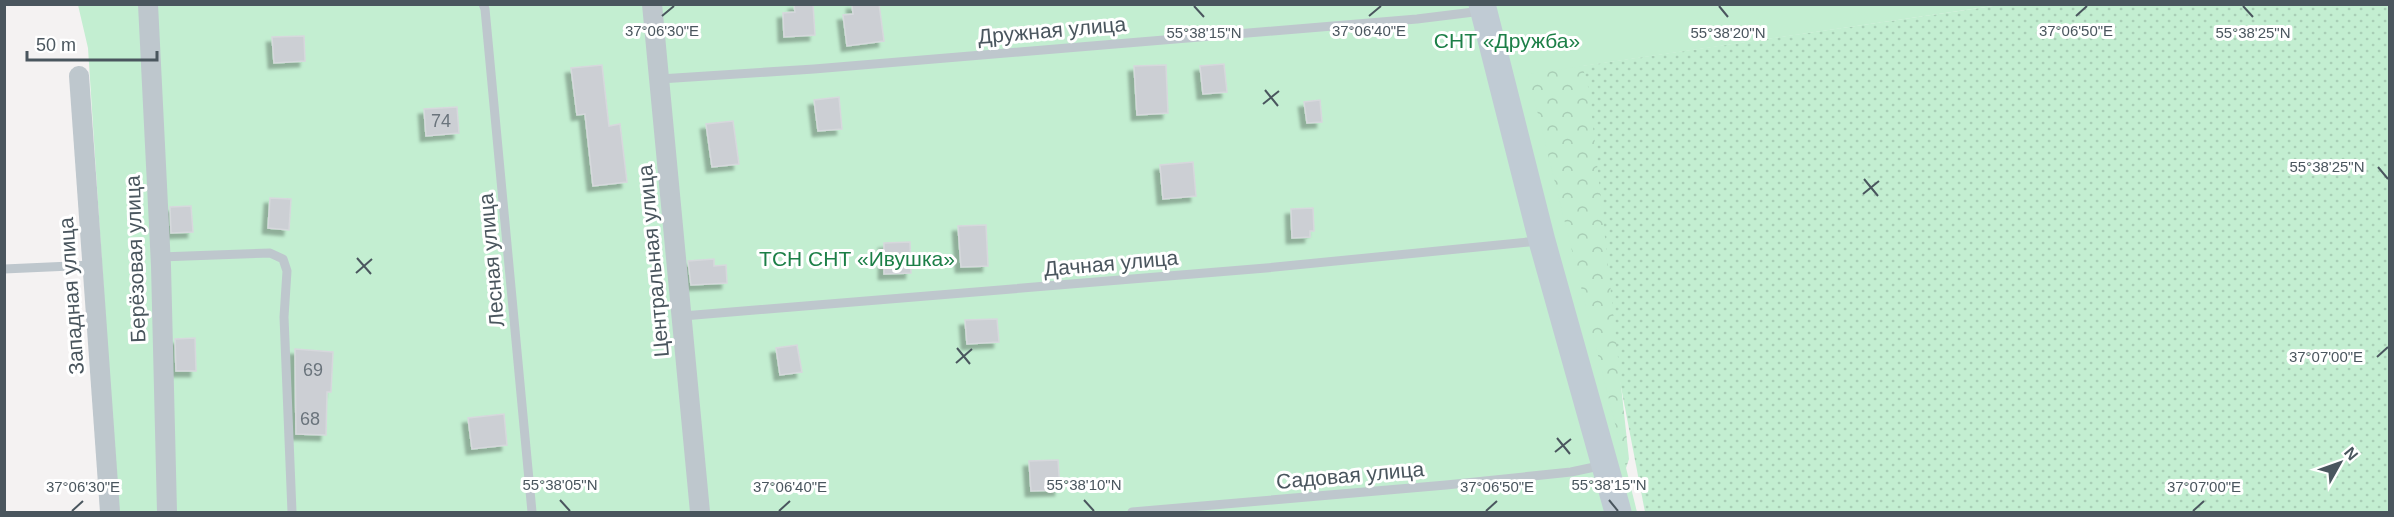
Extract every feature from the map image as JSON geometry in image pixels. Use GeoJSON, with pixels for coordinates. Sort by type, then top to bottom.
{"type":"FeatureCollection","features":[{"type":"Feature","properties":{"kind":"street","name":"Берёзовая улица"},"geometry":{"type":"LineString","coordinates":[[148,4],[160,257],[168,513]]}},
{"type":"Feature","properties":{"kind":"street","name":"Центральная улица"},"geometry":{"type":"LineString","coordinates":[[652,4],[683,316],[699,513]]}},
{"type":"Feature","properties":{"kind":"street"},"geometry":{"type":"LineString","coordinates":[[1483,8],[1542,241],[1618,513]]}},
{"type":"Feature","properties":{"kind":"street","name":"Западная улица"},"geometry":{"type":"LineString","coordinates":[[78,76],[110,513]]}},
{"type":"Feature","properties":{"kind":"lane","name":"Лесная улица"},"geometry":{"type":"LineString","coordinates":[[483,4],[532,513]]}},
{"type":"Feature","properties":{"kind":"lane","name":"Дружная улица"},"geometry":{"type":"LineString","coordinates":[[660,79],[825,68],[1417,19],[1483,8]]}},
{"type":"Feature","properties":{"kind":"lane","name":"Дачная улица"},"geometry":{"type":"LineString","coordinates":[[683,316],[1242,270],[1542,241]]}},
{"type":"Feature","properties":{"kind":"lane"},"geometry":{"type":"LineString","coordinates":[[160,257],[270,253],[283,259],[287,271],[284,317],[292,513]]}},
{"type":"Feature","properties":{"kind":"lane"},"geometry":{"type":"LineString","coordinates":[[4,269],[93,265]]}},
{"type":"Feature","properties":{"kind":"lane","name":"Садовая улица"},"geometry":{"type":"LineString","coordinates":[[1131,513],[1446,485],[1571,472],[1606,465]]}},
{"type":"Feature","properties":{"kind":"green space","name":"ТСН СНТ «Ивушка»"},"geometry":{"type":"Polygon","coordinates":[[[78,5],[2000,5],[1528,74],[1637,512],[118,512],[88,48],[78,5]]]}},
{"type":"Feature","properties":{"kind":"green space"},"geometry":{"type":"Polygon","coordinates":[[[2000,5],[2389,5],[2389,512],[1645,512],[1560,69],[2000,5]]]}},
{"type":"Feature","properties":{"kind":"green space"},"geometry":{"type":"Polygon","coordinates":[[[1503,24],[1574,36],[1589,90],[1629,459],[1623,477],[1503,24]]]}},
{"type":"Feature","properties":{"kind":"building"},"geometry":{"type":"Polygon","coordinates":[[[794,4],[813,4],[815,35],[784,37],[783,13],[795,12],[794,4]]]}},
{"type":"Feature","properties":{"kind":"building"},"geometry":{"type":"Polygon","coordinates":[[[852,4],[879,4],[884,41],[847,46],[843,15],[853,14],[852,4]]]}},
{"type":"Feature","properties":{"kind":"building"},"geometry":{"type":"Polygon","coordinates":[[[304,36],[305,61],[274,63],[272,37],[304,36]]]}},
{"type":"Feature","properties":{"kind":"building"},"geometry":{"type":"Polygon","coordinates":[[[1224,64],[1227,92],[1203,94],[1200,66],[1224,64]]]}},
{"type":"Feature","properties":{"kind":"building"},"geometry":{"type":"Polygon","coordinates":[[[602,65],[609,126],[620,124],[627,182],[593,186],[585,114],[577,115],[571,68],[602,65]]]}},
{"type":"Feature","properties":{"kind":"building"},"geometry":{"type":"Polygon","coordinates":[[[1166,65],[1168,113],[1137,115],[1134,66],[1166,65]]]}},
{"type":"Feature","properties":{"kind":"building"},"geometry":{"type":"Polygon","coordinates":[[[839,97],[842,129],[818,131],[814,100],[839,97]]]}},
{"type":"Feature","properties":{"kind":"building"},"geometry":{"type":"Polygon","coordinates":[[[1320,100],[1322,122],[1307,123],[1304,102],[1320,100]]]}},
{"type":"Feature","properties":{"kind":"building"},"geometry":{"type":"Polygon","coordinates":[[[457,107],[459,133],[426,136],[424,109],[457,107]]]}},
{"type":"Feature","properties":{"kind":"building"},"geometry":{"type":"Polygon","coordinates":[[[733,121],[739,164],[712,167],[706,124],[733,121]]]}},
{"type":"Feature","properties":{"kind":"building"},"geometry":{"type":"Polygon","coordinates":[[[1193,162],[1196,196],[1163,199],[1160,165],[1193,162]]]}},
{"type":"Feature","properties":{"kind":"building"},"geometry":{"type":"Polygon","coordinates":[[[270,198],[291,199],[289,230],[268,228],[270,198]]]}},
{"type":"Feature","properties":{"kind":"building"},"geometry":{"type":"Polygon","coordinates":[[[191,206],[193,232],[171,233],[170,207],[191,206]]]}},
{"type":"Feature","properties":{"kind":"building"},"geometry":{"type":"Polygon","coordinates":[[[1313,208],[1314,231],[1310,231],[1310,237],[1292,238],[1291,209],[1313,208]]]}},
{"type":"Feature","properties":{"kind":"building"},"geometry":{"type":"Polygon","coordinates":[[[986,225],[988,266],[961,267],[958,226],[986,225]]]}},
{"type":"Feature","properties":{"kind":"building"},"geometry":{"type":"Polygon","coordinates":[[[910,242],[911,273],[884,274],[884,243],[910,242]]]}},
{"type":"Feature","properties":{"kind":"building"},"geometry":{"type":"Polygon","coordinates":[[[714,259],[714,266],[726,265],[727,283],[691,285],[688,261],[714,259]]]}},
{"type":"Feature","properties":{"kind":"building"},"geometry":{"type":"Polygon","coordinates":[[[997,319],[999,342],[967,344],[965,320],[997,319]]]}},
{"type":"Feature","properties":{"kind":"building"},"geometry":{"type":"Polygon","coordinates":[[[195,338],[196,371],[176,371],[175,339],[195,338]]]}},
{"type":"Feature","properties":{"kind":"building"},"geometry":{"type":"Polygon","coordinates":[[[797,345],[802,372],[780,375],[776,348],[797,345]]]}},
{"type":"Feature","properties":{"kind":"building"},"geometry":{"type":"Polygon","coordinates":[[[295,349],[333,352],[331,392],[327,392],[326,435],[296,434],[295,349]]]}},
{"type":"Feature","properties":{"kind":"building"},"geometry":{"type":"Polygon","coordinates":[[[504,414],[507,445],[472,449],[468,418],[504,414]]]}},
{"type":"Feature","properties":{"kind":"building"},"geometry":{"type":"Polygon","coordinates":[[[1058,460],[1060,490],[1031,491],[1029,461],[1058,460]]]}},
{"type":"Feature","properties":{"kind":"park label","name":"СНТ «Дружба»"},"geometry":{"type":"Point","coordinates":[1507,40]}}]}
